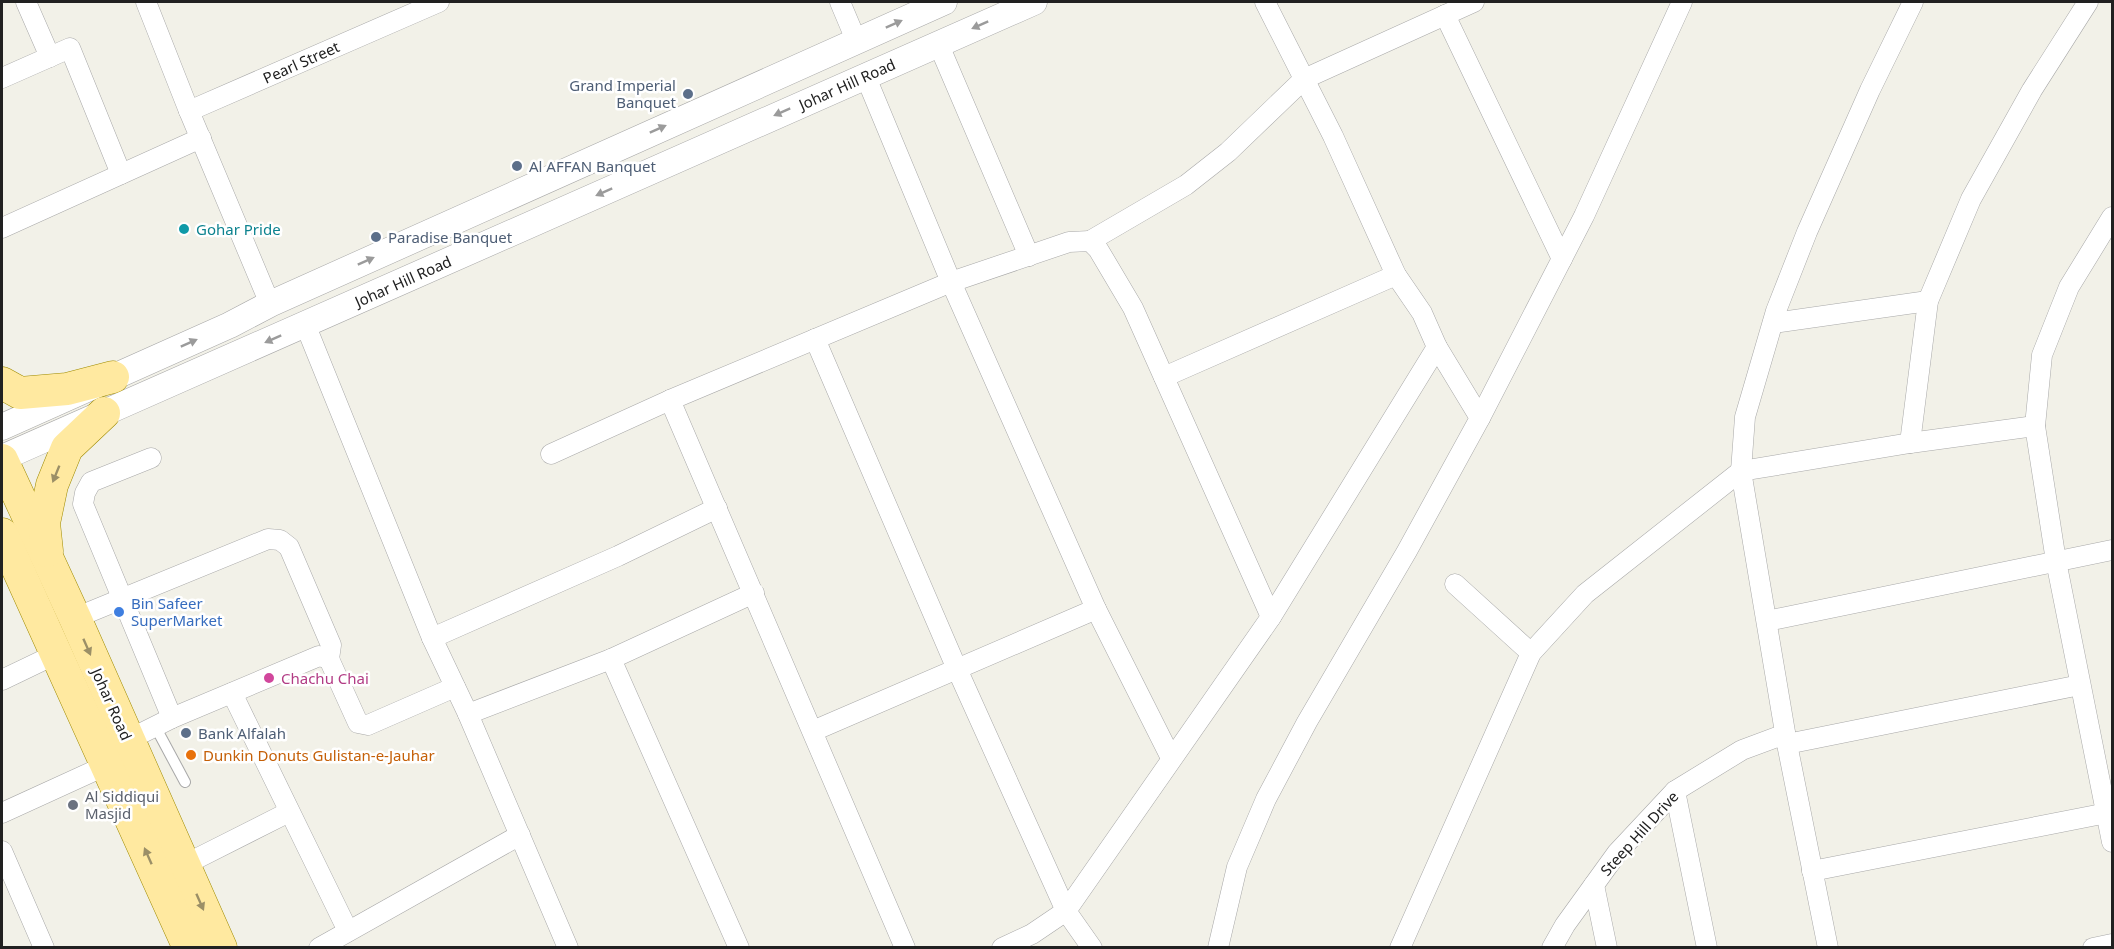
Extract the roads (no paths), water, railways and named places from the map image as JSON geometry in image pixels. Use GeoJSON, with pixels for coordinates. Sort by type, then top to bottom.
{"type":"FeatureCollection","features":[{"type":"Feature","properties":{"kind":"main road"},"geometry":{"type":"LineString","coordinates":[[2,383],[20,393],[67,389],[113,377]]}},
{"type":"Feature","properties":{"kind":"main road"},"geometry":{"type":"LineString","coordinates":[[24,567],[44,523],[52,485],[67,448],[104,413]]}},
{"type":"Feature","properties":{"kind":"main road","name":"Johar Road"},"geometry":{"type":"LineString","coordinates":[[2,459],[24,567],[56,654],[189,948]]}},
{"type":"Feature","properties":{"kind":"main road","name":"Johar Road"},"geometry":{"type":"LineString","coordinates":[[2,534],[24,567],[75,618],[152,728],[184,865],[221,948]]}},
{"type":"Feature","properties":{"kind":"street"},"geometry":{"type":"LineString","coordinates":[[26,2],[50,57]]}},
{"type":"Feature","properties":{"kind":"street"},"geometry":{"type":"LineString","coordinates":[[146,2],[270,304]]}},
{"type":"Feature","properties":{"kind":"street","name":"Pearl Street"},"geometry":{"type":"LineString","coordinates":[[189,111],[439,2]]}},
{"type":"Feature","properties":{"kind":"street"},"geometry":{"type":"LineString","coordinates":[[840,2],[856,40]]}},
{"type":"Feature","properties":{"kind":"street"},"geometry":{"type":"LineString","coordinates":[[2,427],[230,325],[270,304],[944,2]]}},
{"type":"Feature","properties":{"kind":"street","name":"Johar Hill Road"},"geometry":{"type":"LineString","coordinates":[[2,459],[1034,2]]}},
{"type":"Feature","properties":{"kind":"street"},"geometry":{"type":"LineString","coordinates":[[1265,2],[1333,136],[1396,275],[1422,313],[1437,347],[1480,418]]}},
{"type":"Feature","properties":{"kind":"street"},"geometry":{"type":"LineString","coordinates":[[550,454],[670,400],[951,282],[1069,242],[1090,240],[1186,185],[1228,152],[1304,79],[1474,2]]}},
{"type":"Feature","properties":{"kind":"street"},"geometry":{"type":"LineString","coordinates":[[1218,948],[1238,867],[1266,799],[1307,722],[1407,551],[1480,418],[1584,216],[1682,2]]}},
{"type":"Feature","properties":{"kind":"street"},"geometry":{"type":"LineString","coordinates":[[1828,948],[1786,739],[1741,471],[1745,417],[1773,323],[1807,232],[1870,90],[1913,2]]}},
{"type":"Feature","properties":{"kind":"street"},"geometry":{"type":"LineString","coordinates":[[1910,443],[1928,301],[1971,199],[2032,90],[2088,2]]}},
{"type":"Feature","properties":{"kind":"street"},"geometry":{"type":"LineString","coordinates":[[1445,15],[1562,259]]}},
{"type":"Feature","properties":{"kind":"street"},"geometry":{"type":"LineString","coordinates":[[938,43],[1029,256]]}},
{"type":"Feature","properties":{"kind":"street"},"geometry":{"type":"LineString","coordinates":[[2,78],[70,48],[121,174]]}},
{"type":"Feature","properties":{"kind":"street"},"geometry":{"type":"LineString","coordinates":[[865,75],[951,282],[1096,609],[1171,758]]}},
{"type":"Feature","properties":{"kind":"street"},"geometry":{"type":"LineString","coordinates":[[2,228],[201,138]]}},
{"type":"Feature","properties":{"kind":"street"},"geometry":{"type":"LineString","coordinates":[[2112,217],[2069,287],[2042,355],[2036,426],[2056,561],[2112,842]]}},
{"type":"Feature","properties":{"kind":"street"},"geometry":{"type":"LineString","coordinates":[[1090,240],[1098,249],[1133,308],[1271,617]]}},
{"type":"Feature","properties":{"kind":"street"},"geometry":{"type":"LineString","coordinates":[[1164,377],[1396,275]]}},
{"type":"Feature","properties":{"kind":"street"},"geometry":{"type":"LineString","coordinates":[[1773,323],[1928,301]]}},
{"type":"Feature","properties":{"kind":"street"},"geometry":{"type":"LineString","coordinates":[[305,324],[432,638],[468,714],[568,948]]}},
{"type":"Feature","properties":{"kind":"street"},"geometry":{"type":"LineString","coordinates":[[815,339],[957,669],[1066,911],[1092,948]]}},
{"type":"Feature","properties":{"kind":"street"},"geometry":{"type":"LineString","coordinates":[[1002,948],[1032,934],[1066,911],[1271,617],[1437,347]]}},
{"type":"Feature","properties":{"kind":"street"},"geometry":{"type":"LineString","coordinates":[[150,361],[166,386]]}},
{"type":"Feature","properties":{"kind":"street"},"geometry":{"type":"LineString","coordinates":[[670,400],[905,948]]}},
{"type":"Feature","properties":{"kind":"street"},"geometry":{"type":"LineString","coordinates":[[1400,948],[1531,653],[1585,594],[1741,471],[1910,443],[2036,426]]}},
{"type":"Feature","properties":{"kind":"street"},"geometry":{"type":"LineString","coordinates":[[151,458],[91,482],[85,493],[83,504],[123,597],[152,728],[319,657],[328,659]]}},
{"type":"Feature","properties":{"kind":"street"},"geometry":{"type":"LineString","coordinates":[[432,638],[618,556],[717,508]]}},
{"type":"Feature","properties":{"kind":"street"},"geometry":{"type":"LineString","coordinates":[[75,618],[268,539],[280,540],[289,547],[331,645],[328,659],[358,723],[368,725],[455,687]]}},
{"type":"Feature","properties":{"kind":"street"},"geometry":{"type":"LineString","coordinates":[[1767,621],[2112,550]]}},
{"type":"Feature","properties":{"kind":"street"},"geometry":{"type":"LineString","coordinates":[[1455,584],[1531,653]]}},
{"type":"Feature","properties":{"kind":"street"},"geometry":{"type":"LineString","coordinates":[[468,714],[611,659],[754,593]]}},
{"type":"Feature","properties":{"kind":"street"},"geometry":{"type":"LineString","coordinates":[[813,731],[1096,609]]}},
{"type":"Feature","properties":{"kind":"street"},"geometry":{"type":"LineString","coordinates":[[2,680],[56,654]]}},
{"type":"Feature","properties":{"kind":"street"},"geometry":{"type":"LineString","coordinates":[[611,659],[739,948]]}},
{"type":"Feature","properties":{"kind":"street","name":"Steep Hill Drive"},"geometry":{"type":"LineString","coordinates":[[1552,948],[1565,925],[1617,853],[1675,791],[1742,750],[1786,739],[2080,685]]}},
{"type":"Feature","properties":{"kind":"street"},"geometry":{"type":"LineString","coordinates":[[232,693],[348,932]]}},
{"type":"Feature","properties":{"kind":"street"},"geometry":{"type":"LineString","coordinates":[[2,813],[107,765]]}},
{"type":"Feature","properties":{"kind":"street"},"geometry":{"type":"LineString","coordinates":[[1675,791],[1707,948]]}},
{"type":"Feature","properties":{"kind":"street"},"geometry":{"type":"LineString","coordinates":[[184,865],[289,812]]}},
{"type":"Feature","properties":{"kind":"street"},"geometry":{"type":"LineString","coordinates":[[1812,871],[2107,813]]}},
{"type":"Feature","properties":{"kind":"street"},"geometry":{"type":"LineString","coordinates":[[486,854],[511,814]]}},
{"type":"Feature","properties":{"kind":"street"},"geometry":{"type":"LineString","coordinates":[[319,948],[520,836]]}},
{"type":"Feature","properties":{"kind":"street"},"geometry":{"type":"LineString","coordinates":[[2,851],[44,948]]}},
{"type":"Feature","properties":{"kind":"street"},"geometry":{"type":"LineString","coordinates":[[1594,885],[1607,948]]}},
{"type":"Feature","properties":{"kind":"street"},"geometry":{"type":"LineString","coordinates":[[2093,948],[2112,944]]}},
{"type":"Feature","properties":{"kind":"lane"},"geometry":{"type":"LineString","coordinates":[[152,728],[185,782]]}},
{"type":"Feature","properties":{"kind":"place","name":"Grand Imperial Banquet"},"geometry":{"type":"Point","coordinates":[688,94]}},
{"type":"Feature","properties":{"kind":"place","name":"Al AFFAN Banquet"},"geometry":{"type":"Point","coordinates":[517,166]}},
{"type":"Feature","properties":{"kind":"place","name":"Gohar Pride"},"geometry":{"type":"Point","coordinates":[184,229]}},
{"type":"Feature","properties":{"kind":"place","name":"Paradise Banquet"},"geometry":{"type":"Point","coordinates":[376,237]}},
{"type":"Feature","properties":{"kind":"place","name":"Bin Safeer SuperMarket"},"geometry":{"type":"Point","coordinates":[119,612]}},
{"type":"Feature","properties":{"kind":"place","name":"Chachu Chai"},"geometry":{"type":"Point","coordinates":[269,678]}},
{"type":"Feature","properties":{"kind":"place","name":"Bank Alfalah"},"geometry":{"type":"Point","coordinates":[186,733]}},
{"type":"Feature","properties":{"kind":"place","name":"Dunkin Donuts Gulistan-e-Jauhar"},"geometry":{"type":"Point","coordinates":[191,755]}},
{"type":"Feature","properties":{"kind":"place","name":"Al Siddiqui Masjid"},"geometry":{"type":"Point","coordinates":[73,805]}}]}
